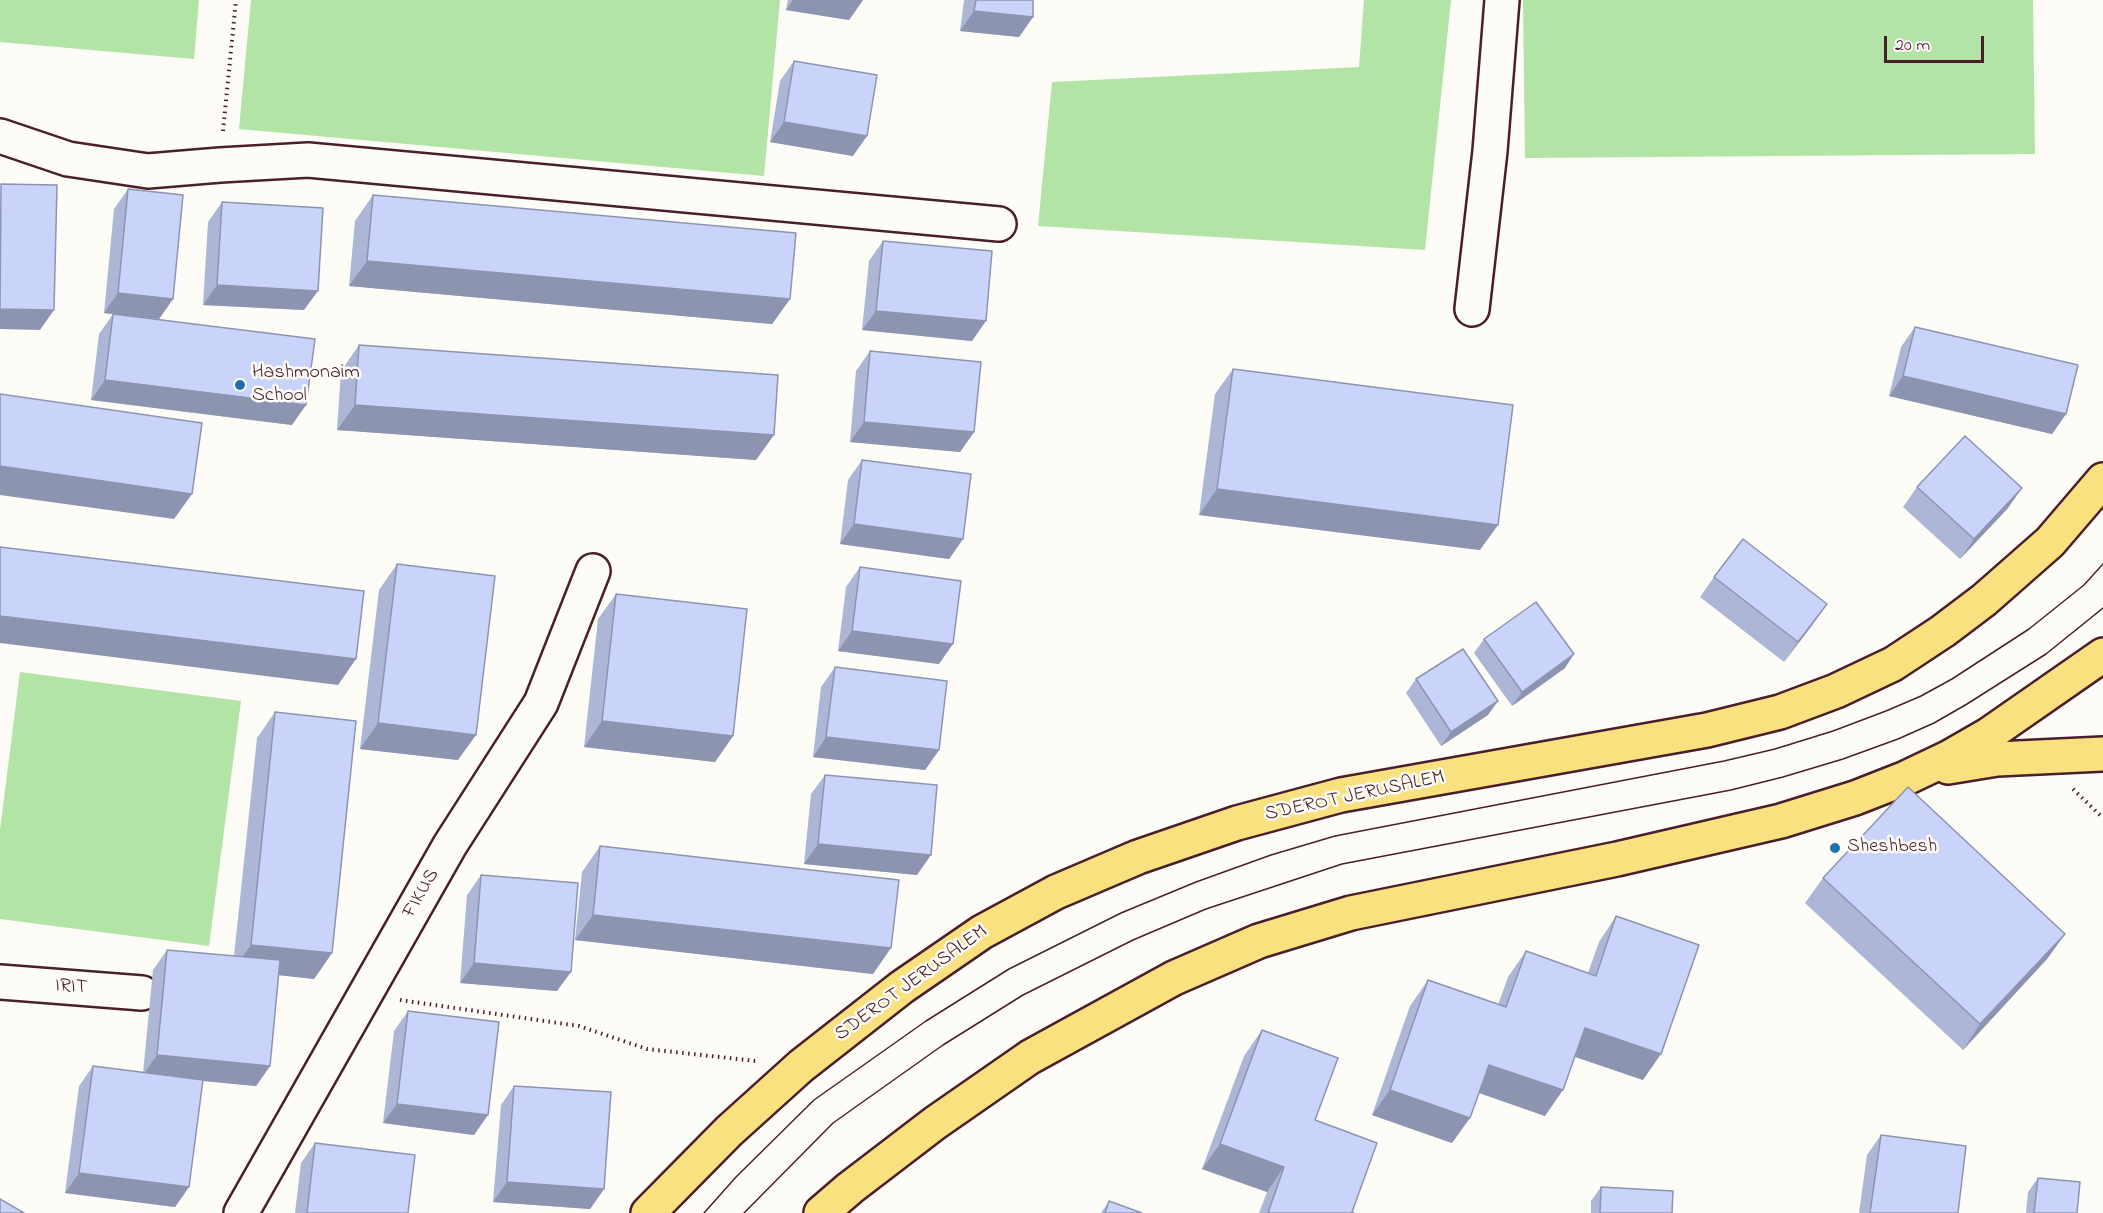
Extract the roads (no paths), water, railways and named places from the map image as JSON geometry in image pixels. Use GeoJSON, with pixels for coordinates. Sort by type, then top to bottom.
{"type":"FeatureCollection","features":[{"type":"Feature","properties":{"kind":"main road","name":"SDEROT JERUSALEM"},"geometry":{"type":"LineString","coordinates":[[648,1213],[729,1131],[801,1066],[902,987],[982,932],[1056,892],[1138,857],[1237,823],[1341,795],[1707,730],[1780,712],[1836,690],[1893,664],[1984,600],[2050,542],[2103,480]]}},
{"type":"Feature","properties":{"kind":"main road"},"geometry":{"type":"LineString","coordinates":[[821,1213],[935,1123],[1030,1057],[1174,978],[1259,941],[1351,913],[1617,859],[1781,821],[1855,798],[1906,778],[1988,735],[2103,655]]}},
{"type":"Feature","properties":{"kind":"main road"},"geometry":{"type":"LineString","coordinates":[[1906,778],[1943,768],[1997,759],[2103,754]]}},
{"type":"Feature","properties":{"kind":"street"},"geometry":{"type":"LineString","coordinates":[[1472,309],[1490,151],[1502,0]]}},
{"type":"Feature","properties":{"kind":"street"},"geometry":{"type":"LineString","coordinates":[[0,136],[68,159],[148,171],[308,160],[999,224]]}},
{"type":"Feature","properties":{"kind":"street","name":"FIKUS"},"geometry":{"type":"LineString","coordinates":[[241,1213],[450,845],[541,703],[593,571]]}},
{"type":"Feature","properties":{"kind":"street","name":"IRIT"},"geometry":{"type":"LineString","coordinates":[[0,982],[142,993]]}},
{"type":"Feature","properties":{"kind":"tram line"},"geometry":{"type":"LineString","coordinates":[[704,1213],[736,1177],[814,1100],[926,1021],[1009,969],[1121,913],[1196,882],[1271,855],[1335,836],[1724,761],[1775,749],[1833,731],[1921,696],[1952,679],[2029,629],[2084,585],[2103,564]]}},
{"type":"Feature","properties":{"kind":"tram line"},"geometry":{"type":"LineString","coordinates":[[744,1213],[833,1123],[943,1045],[1023,995],[1133,940],[1206,909],[1342,864],[1731,790],[1843,759],[1898,739],[1934,723],[1967,704],[2046,654],[2103,608]]}},
{"type":"Feature","properties":{"kind":"place","name":"Hashmonaim School"},"geometry":{"type":"Point","coordinates":[240,385]}},
{"type":"Feature","properties":{"kind":"place","name":"Sheshbesh"},"geometry":{"type":"Point","coordinates":[1835,848]}}]}
